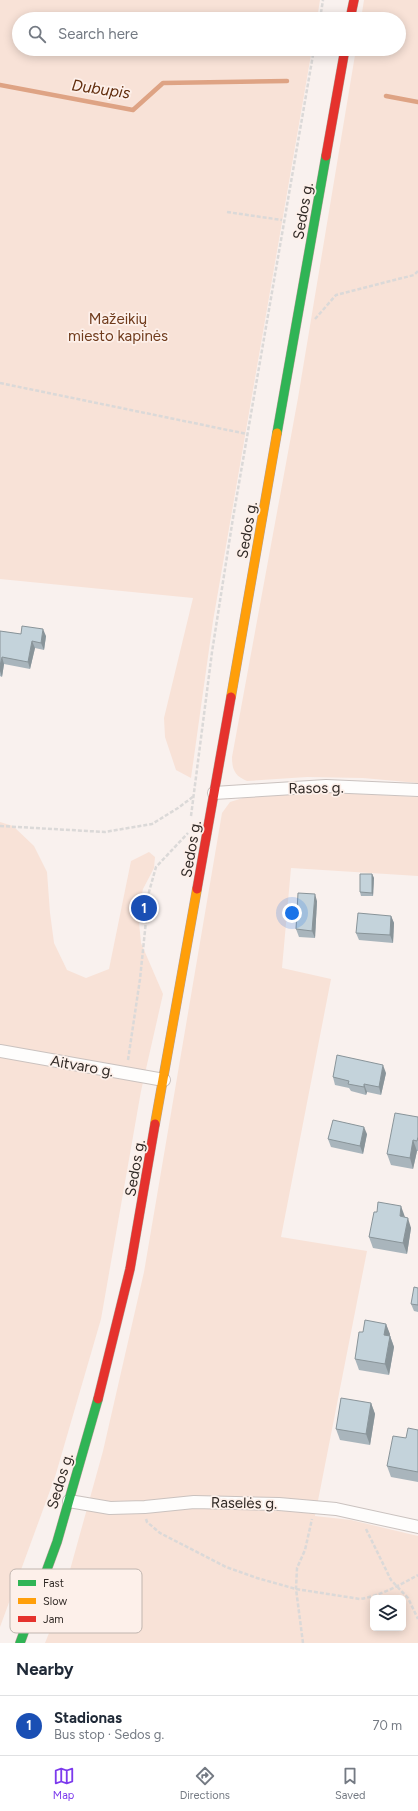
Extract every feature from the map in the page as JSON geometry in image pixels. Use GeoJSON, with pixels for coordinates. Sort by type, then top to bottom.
{"type":"FeatureCollection","features":[{"type":"Feature","properties":{"kind":"main road"},"geometry":{"type":"LineString","coordinates":[[351,12],[354,0]]}},
{"type":"Feature","properties":{"kind":"main road","name":"Sedos g."},"geometry":{"type":"LineString","coordinates":[[47,1569],[69,1501],[116,1336],[133,1254],[344,56]]}},
{"type":"Feature","properties":{"kind":"main road","name":"Sedos g."},"geometry":{"type":"LineString","coordinates":[[20,1643],[24,1633]]}},
{"type":"Feature","properties":{"kind":"street","name":"Rasos g."},"geometry":{"type":"LineString","coordinates":[[214,793],[326,786],[418,790]]}},
{"type":"Feature","properties":{"kind":"street","name":"Aitvaro g."},"geometry":{"type":"LineString","coordinates":[[0,1051],[164,1080]]}},
{"type":"Feature","properties":{"kind":"street","name":"Raselės g."},"geometry":{"type":"LineString","coordinates":[[69,1501],[110,1508],[144,1507],[194,1502],[279,1504],[315,1507],[358,1514],[418,1527]]}},
{"type":"Feature","properties":{"kind":"path"},"geometry":{"type":"LineString","coordinates":[[321,12],[323,0]]}},
{"type":"Feature","properties":{"kind":"path"},"geometry":{"type":"LineString","coordinates":[[232,521],[313,56]]}},
{"type":"Feature","properties":{"kind":"path"},"geometry":{"type":"LineString","coordinates":[[226,212],[282,220]]}},
{"type":"Feature","properties":{"kind":"path"},"geometry":{"type":"LineString","coordinates":[[295,333],[311,325],[336,295],[414,275],[418,271]]}},
{"type":"Feature","properties":{"kind":"path"},"geometry":{"type":"LineString","coordinates":[[0,384],[247,434]]}},
{"type":"Feature","properties":{"kind":"path"},"geometry":{"type":"LineString","coordinates":[[0,826],[60,830],[113,831],[152,824],[194,796]]}},
{"type":"Feature","properties":{"kind":"path"},"geometry":{"type":"LineString","coordinates":[[144,1507],[147,1522],[160,1533],[226,1567],[296,1590],[360,1599],[369,1598],[418,1575]]}},
{"type":"Feature","properties":{"kind":"path"},"geometry":{"type":"LineString","coordinates":[[303,1643],[296,1590],[297,1568],[305,1550],[315,1507]]}},
{"type":"Feature","properties":{"kind":"path"},"geometry":{"type":"LineString","coordinates":[[358,1514],[391,1580],[408,1598],[418,1619]]}},
{"type":"Feature","properties":{"kind":"green space","name":"Mažeikių miesto kapinės"},"geometry":{"type":"Polygon","coordinates":[[[0,0],[320,0],[318,12],[12,12],[12,56],[311,56],[213,621],[191,778],[176,770],[165,737],[164,718],[193,598],[0,579],[0,0]]]}},
{"type":"Feature","properties":{"kind":"green space"},"geometry":{"type":"Polygon","coordinates":[[[364,0],[418,0],[418,783],[363,778],[307,777],[247,781],[235,772],[232,757],[298,398],[355,56],[406,56],[406,12],[362,12],[364,0]]]}},
{"type":"Feature","properties":{"kind":"green space"},"geometry":{"type":"Polygon","coordinates":[[[319,792],[418,797],[418,876],[291,868],[282,968],[331,979],[281,1237],[367,1251],[315,1516],[351,1520],[418,1536],[418,1643],[45,1643],[49,1633],[142,1633],[142,1569],[70,1569],[103,1451],[144,1272],[222,813],[230,802],[243,798],[319,792]]]}},
{"type":"Feature","properties":{"kind":"green space"},"geometry":{"type":"Polygon","coordinates":[[[0,822],[13,826],[34,846],[47,872],[54,943],[67,970],[86,978],[109,969],[131,861],[149,852],[155,857],[154,868],[143,889],[138,912],[141,943],[163,994],[141,1091],[101,1319],[55,1477],[21,1569],[10,1569],[10,1600],[0,1627],[0,822]]]}},
{"type":"Feature","properties":{"kind":"building"},"geometry":{"type":"Polygon","coordinates":[[[22,626],[43,629],[41,643],[32,641],[28,662],[2,657],[0,666],[0,631],[21,634],[22,626]]]}},
{"type":"Feature","properties":{"kind":"building"},"geometry":{"type":"Polygon","coordinates":[[[360,874],[372,874],[372,893],[360,892],[360,874]]]}},
{"type":"Feature","properties":{"kind":"building"},"geometry":{"type":"Polygon","coordinates":[[[298,893],[315,894],[312,931],[296,929],[298,893]]]}},
{"type":"Feature","properties":{"kind":"building"},"geometry":{"type":"Polygon","coordinates":[[[358,913],[391,916],[390,935],[356,933],[358,913]]]}},
{"type":"Feature","properties":{"kind":"building"},"geometry":{"type":"Polygon","coordinates":[[[337,1055],[383,1065],[379,1087],[364,1084],[364,1087],[348,1084],[349,1081],[333,1077],[337,1055]]]}},
{"type":"Feature","properties":{"kind":"building"},"geometry":{"type":"Polygon","coordinates":[[[395,1113],[418,1117],[418,1137],[417,1141],[413,1140],[410,1158],[387,1154],[395,1113]]]}},
{"type":"Feature","properties":{"kind":"building"},"geometry":{"type":"Polygon","coordinates":[[[333,1120],[364,1127],[360,1146],[328,1139],[333,1120]]]}},
{"type":"Feature","properties":{"kind":"building"},"geometry":{"type":"Polygon","coordinates":[[[378,1202],[401,1206],[400,1216],[408,1218],[403,1243],[369,1237],[374,1212],[377,1212],[378,1202]]]}},
{"type":"Feature","properties":{"kind":"building"},"geometry":{"type":"Polygon","coordinates":[[[414,1287],[418,1288],[418,1305],[411,1304],[414,1287]]]}},
{"type":"Feature","properties":{"kind":"building"},"geometry":{"type":"Polygon","coordinates":[[[365,1320],[386,1324],[384,1335],[390,1336],[385,1364],[355,1359],[359,1332],[363,1332],[365,1320]]]}},
{"type":"Feature","properties":{"kind":"building"},"geometry":{"type":"Polygon","coordinates":[[[341,1398],[371,1403],[366,1434],[336,1429],[341,1398]]]}},
{"type":"Feature","properties":{"kind":"building"},"geometry":{"type":"Polygon","coordinates":[[[408,1428],[418,1430],[418,1472],[387,1466],[393,1436],[406,1438],[408,1428]]]}},
{"type":"Feature","properties":{"kind":"waterway","name":"Dubupis"},"geometry":{"type":"LineString","coordinates":[[0,85],[133,110],[163,83],[287,81]]}},
{"type":"Feature","properties":{"kind":"waterway"},"geometry":{"type":"LineString","coordinates":[[386,96],[418,102]]}},
{"type":"Feature","properties":{"kind":"traffic: fast"},"geometry":{"type":"LineString","coordinates":[[277,433],[326,156]]}},
{"type":"Feature","properties":{"kind":"traffic: fast"},"geometry":{"type":"LineString","coordinates":[[47,1569],[57,1542],[98,1399]]}},
{"type":"Feature","properties":{"kind":"traffic: fast"},"geometry":{"type":"LineString","coordinates":[[20,1643],[24,1633]]}},
{"type":"Feature","properties":{"kind":"traffic: slow"},"geometry":{"type":"LineString","coordinates":[[231,697],[277,433]]}},
{"type":"Feature","properties":{"kind":"traffic: slow"},"geometry":{"type":"LineString","coordinates":[[155,1124],[197,889]]}},
{"type":"Feature","properties":{"kind":"traffic: jam"},"geometry":{"type":"LineString","coordinates":[[351,12],[354,0]]}},
{"type":"Feature","properties":{"kind":"traffic: jam"},"geometry":{"type":"LineString","coordinates":[[326,156],[344,56]]}},
{"type":"Feature","properties":{"kind":"traffic: jam"},"geometry":{"type":"LineString","coordinates":[[197,889],[231,697]]}},
{"type":"Feature","properties":{"kind":"traffic: jam"},"geometry":{"type":"LineString","coordinates":[[98,1399],[130,1269],[155,1124]]}},
{"type":"Feature","properties":{"kind":"place","name":"Stadionas"},"geometry":{"type":"Point","coordinates":[144,908]}}]}
